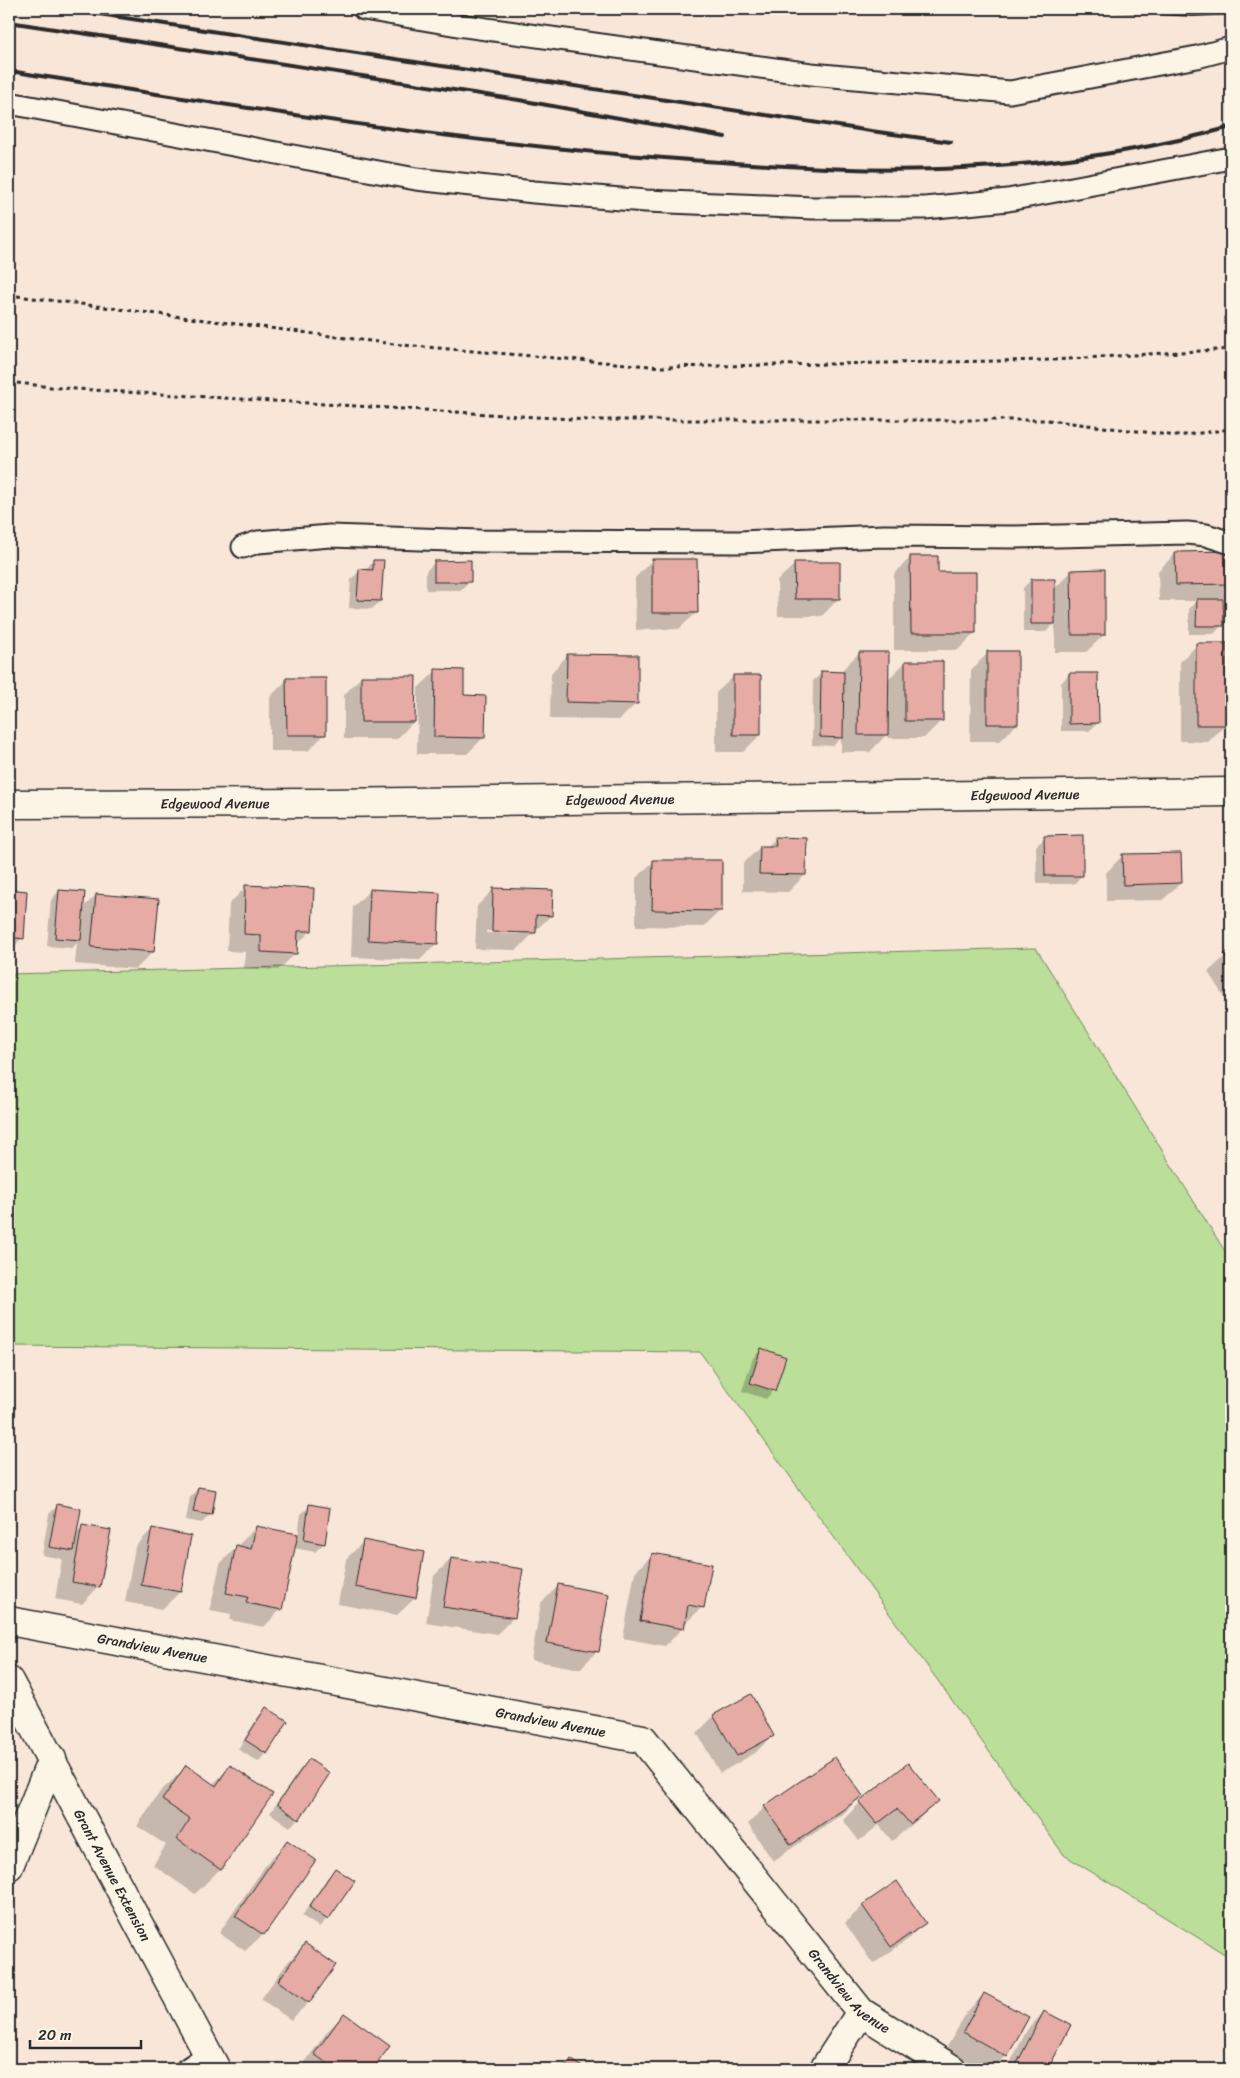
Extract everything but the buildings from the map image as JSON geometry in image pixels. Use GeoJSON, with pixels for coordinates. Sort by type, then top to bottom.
{"type":"FeatureCollection","features":[{"type":"Feature","properties":{"kind":"street","name":"Edgewood Avenue"},"geometry":{"type":"LineString","coordinates":[[9,804],[326,803],[1231,792]]}},
{"type":"Feature","properties":{"kind":"street","name":"Grandview Avenue"},"geometry":{"type":"LineString","coordinates":[[9,1621],[643,1740],[861,2012],[952,2069]]}},
{"type":"Feature","properties":{"kind":"street","name":"Grant Avenue Extension"},"geometry":{"type":"LineString","coordinates":[[9,1681],[52,1759],[204,2064]]}},
{"type":"Feature","properties":{"kind":"street"},"geometry":{"type":"LineString","coordinates":[[9,1866],[52,1759]]}},
{"type":"Feature","properties":{"kind":"street"},"geometry":{"type":"LineString","coordinates":[[824,2069],[861,2012]]}},
{"type":"Feature","properties":{"kind":"lane"},"geometry":{"type":"LineString","coordinates":[[364,9],[458,25],[811,74],[1010,92],[1197,57],[1231,48]]}},
{"type":"Feature","properties":{"kind":"lane"},"geometry":{"type":"LineString","coordinates":[[9,103],[416,179],[534,192],[646,201],[813,208],[925,208],[1008,200],[1231,158]]}},
{"type":"Feature","properties":{"kind":"lane"},"geometry":{"type":"LineString","coordinates":[[243,547],[258,542],[330,536],[471,540],[739,542],[884,536],[1015,537],[1187,533],[1206,535],[1231,544]]}},
{"type":"Feature","properties":{"kind":"path"},"geometry":{"type":"LineString","coordinates":[[9,295],[402,345],[662,367],[1053,360],[1231,349]]}},
{"type":"Feature","properties":{"kind":"path"},"geometry":{"type":"LineString","coordinates":[[9,382],[60,388],[587,420],[1047,420],[1177,436],[1231,429]]}},
{"type":"Feature","properties":{"kind":"green space"},"geometry":{"type":"Polygon","coordinates":[[[1036,948],[1231,1261],[1231,1958],[1064,1855],[700,1352],[9,1346],[9,974],[1036,948]]]}},
{"type":"Feature","properties":{"kind":"railway"},"geometry":{"type":"LineString","coordinates":[[66,9],[951,142]]}},
{"type":"Feature","properties":{"kind":"railway"},"geometry":{"type":"LineString","coordinates":[[1098,9],[1193,15],[1231,13]]}},
{"type":"Feature","properties":{"kind":"railway"},"geometry":{"type":"LineString","coordinates":[[9,22],[519,100],[725,137]]}},
{"type":"Feature","properties":{"kind":"railway"},"geometry":{"type":"LineString","coordinates":[[9,71],[348,123],[433,134],[604,153],[826,168],[928,169],[1064,160],[1165,143],[1231,127]]}}]}
